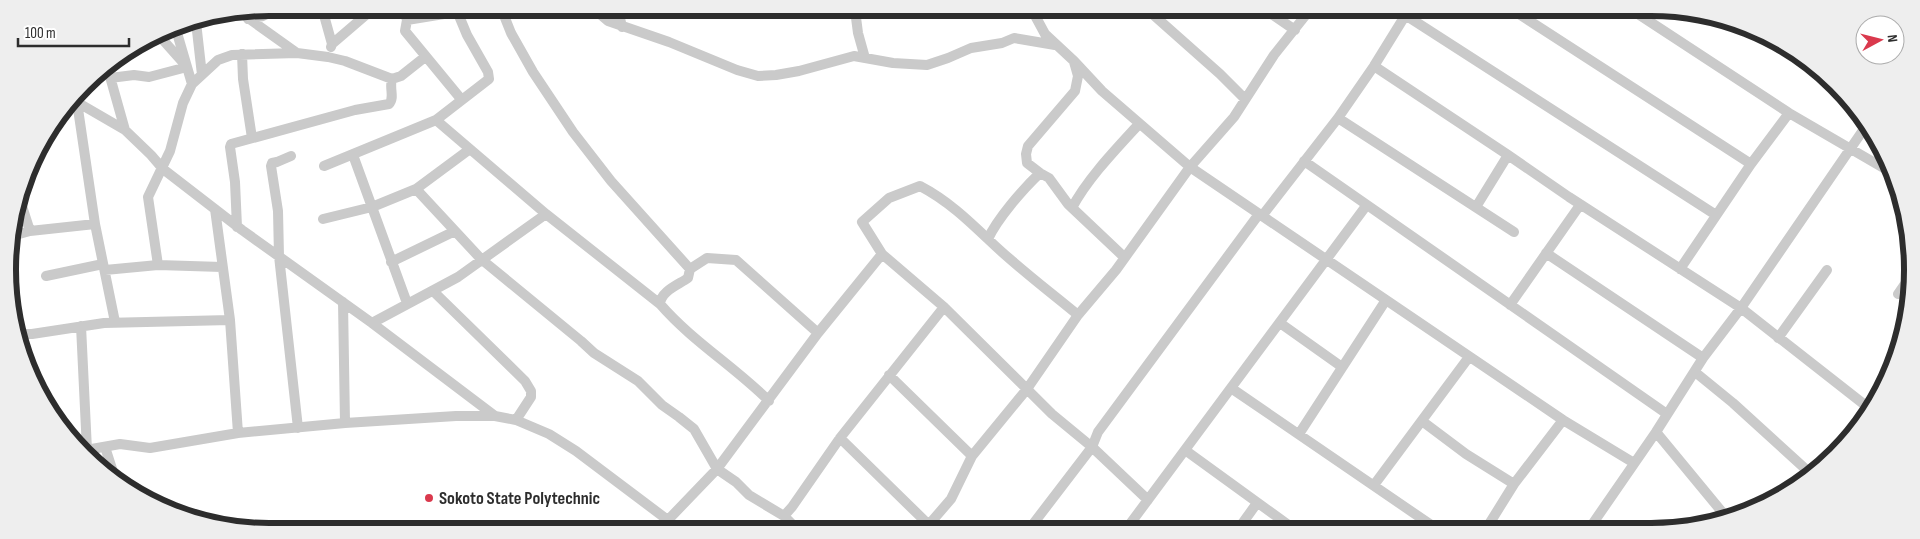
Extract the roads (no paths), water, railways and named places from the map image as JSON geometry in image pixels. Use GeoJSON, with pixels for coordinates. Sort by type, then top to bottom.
{"type":"FeatureCollection","features":[{"type":"Feature","properties":{"kind":"street"},"geometry":{"type":"LineString","coordinates":[[324,16],[332,44]]}},
{"type":"Feature","properties":{"kind":"street"},"geometry":{"type":"LineString","coordinates":[[328,57],[332,44],[365,16]]}},
{"type":"Feature","properties":{"kind":"street"},"geometry":{"type":"LineString","coordinates":[[406,16],[407,20],[405,30],[461,99]]}},
{"type":"Feature","properties":{"kind":"street"},"geometry":{"type":"LineString","coordinates":[[407,20],[429,16]]}},
{"type":"Feature","properties":{"kind":"street"},"geometry":{"type":"LineString","coordinates":[[324,166],[436,120],[461,99],[488,81],[490,76],[467,35],[462,16]]}},
{"type":"Feature","properties":{"kind":"street"},"geometry":{"type":"LineString","coordinates":[[504,16],[511,33],[533,72],[573,132],[611,181],[690,270]]}},
{"type":"Feature","properties":{"kind":"street"},"geometry":{"type":"LineString","coordinates":[[602,16],[608,21],[622,27],[669,42],[738,70],[758,76],[792,72],[854,56],[902,64],[927,65],[971,48],[1002,43],[1014,38],[1056,45]]}},
{"type":"Feature","properties":{"kind":"street"},"geometry":{"type":"LineString","coordinates":[[620,16],[622,27]]}},
{"type":"Feature","properties":{"kind":"street"},"geometry":{"type":"LineString","coordinates":[[856,16],[865,58]]}},
{"type":"Feature","properties":{"kind":"street"},"geometry":{"type":"LineString","coordinates":[[1035,16],[1045,34],[1102,91],[1190,167],[1563,420],[1634,464]]}},
{"type":"Feature","properties":{"kind":"street"},"geometry":{"type":"LineString","coordinates":[[1156,16],[1220,74],[1245,100]]}},
{"type":"Feature","properties":{"kind":"street"},"geometry":{"type":"LineString","coordinates":[[1275,16],[1294,30]]}},
{"type":"Feature","properties":{"kind":"street"},"geometry":{"type":"LineString","coordinates":[[931,523],[951,499],[972,456],[1027,389],[1078,315],[1124,257],[1190,167],[1234,117],[1274,55],[1305,16]]}},
{"type":"Feature","properties":{"kind":"street"},"geometry":{"type":"LineString","coordinates":[[1034,523],[1092,447],[1098,432],[1260,215],[1338,118],[1374,66],[1402,16]]}},
{"type":"Feature","properties":{"kind":"street"},"geometry":{"type":"LineString","coordinates":[[1409,16],[1716,215]]}},
{"type":"Feature","properties":{"kind":"street"},"geometry":{"type":"LineString","coordinates":[[1522,16],[1751,164]]}},
{"type":"Feature","properties":{"kind":"street"},"geometry":{"type":"LineString","coordinates":[[1644,16],[1789,113],[1882,167]]}},
{"type":"Feature","properties":{"kind":"street"},"geometry":{"type":"LineString","coordinates":[[247,17],[297,53]]}},
{"type":"Feature","properties":{"kind":"street"},"geometry":{"type":"LineString","coordinates":[[197,27],[202,75]]}},
{"type":"Feature","properties":{"kind":"street"},"geometry":{"type":"LineString","coordinates":[[178,34],[192,84]]}},
{"type":"Feature","properties":{"kind":"street"},"geometry":{"type":"LineString","coordinates":[[164,39],[187,67]]}},
{"type":"Feature","properties":{"kind":"street"},"geometry":{"type":"LineString","coordinates":[[158,265],[148,197],[163,169],[183,103],[192,84],[218,60],[242,54],[297,53],[345,61],[392,79],[401,76],[425,57]]}},
{"type":"Feature","properties":{"kind":"street"},"geometry":{"type":"LineString","coordinates":[[242,54],[243,79],[252,138]]}},
{"type":"Feature","properties":{"kind":"street"},"geometry":{"type":"LineString","coordinates":[[1074,61],[1078,76],[1075,91],[1026,150],[1027,163],[1049,178],[1072,208],[1124,257]]}},
{"type":"Feature","properties":{"kind":"street"},"geometry":{"type":"LineString","coordinates":[[1374,66],[1580,204],[1741,308],[1864,405]]}},
{"type":"Feature","properties":{"kind":"street"},"geometry":{"type":"LineString","coordinates":[[110,78],[134,75],[149,77],[187,67]]}},
{"type":"Feature","properties":{"kind":"street"},"geometry":{"type":"LineString","coordinates":[[109,74],[126,130]]}},
{"type":"Feature","properties":{"kind":"street"},"geometry":{"type":"LineString","coordinates":[[237,227],[235,182],[230,147],[235,142],[355,110],[389,104],[392,99],[390,86],[392,79]]}},
{"type":"Feature","properties":{"kind":"street"},"geometry":{"type":"LineString","coordinates":[[79,103],[126,130],[152,155],[163,169],[237,227],[372,323],[495,416]]}},
{"type":"Feature","properties":{"kind":"street"},"geometry":{"type":"LineString","coordinates":[[77,106],[95,224],[115,322]]}},
{"type":"Feature","properties":{"kind":"street"},"geometry":{"type":"LineString","coordinates":[[1680,269],[1751,164],[1789,113]]}},
{"type":"Feature","properties":{"kind":"street"},"geometry":{"type":"LineString","coordinates":[[1338,118],[1514,232]]}},
{"type":"Feature","properties":{"kind":"street"},"geometry":{"type":"LineString","coordinates":[[436,120],[546,214],[660,304],[679,324],[753,385],[769,401]]}},
{"type":"Feature","properties":{"kind":"street"},"geometry":{"type":"LineString","coordinates":[[1072,208],[1078,197],[1139,124]]}},
{"type":"Feature","properties":{"kind":"street"},"geometry":{"type":"LineString","coordinates":[[1593,523],[1656,432],[1703,358],[1741,308],[1862,131]]}},
{"type":"Feature","properties":{"kind":"street"},"geometry":{"type":"LineString","coordinates":[[323,219],[372,207],[416,189],[470,149]]}},
{"type":"Feature","properties":{"kind":"street"},"geometry":{"type":"LineString","coordinates":[[353,155],[407,303]]}},
{"type":"Feature","properties":{"kind":"street"},"geometry":{"type":"LineString","coordinates":[[1476,207],[1508,155]]}},
{"type":"Feature","properties":{"kind":"street"},"geometry":{"type":"LineString","coordinates":[[291,156],[272,163],[271,166],[278,211],[279,256],[298,428]]}},
{"type":"Feature","properties":{"kind":"street"},"geometry":{"type":"LineString","coordinates":[[1304,161],[1667,414]]}},
{"type":"Feature","properties":{"kind":"street"},"geometry":{"type":"LineString","coordinates":[[988,239],[992,230],[1019,195],[1040,173]]}},
{"type":"Feature","properties":{"kind":"street"},"geometry":{"type":"LineString","coordinates":[[1078,315],[988,239],[956,209],[936,194],[920,186],[889,198],[862,222],[882,254],[944,307],[1052,414],[1092,447],[1148,500]]}},
{"type":"Feature","properties":{"kind":"street"},"geometry":{"type":"LineString","coordinates":[[416,189],[482,259],[594,353],[638,381],[662,405],[694,429],[717,469],[736,482],[749,495],[784,516],[791,523]]}},
{"type":"Feature","properties":{"kind":"street"},"geometry":{"type":"LineString","coordinates":[[1510,305],[1580,204]]}},
{"type":"Feature","properties":{"kind":"street"},"geometry":{"type":"LineString","coordinates":[[1131,523],[1366,206]]}},
{"type":"Feature","properties":{"kind":"street"},"geometry":{"type":"LineString","coordinates":[[215,209],[230,320],[238,433]]}},
{"type":"Feature","properties":{"kind":"street"},"geometry":{"type":"LineString","coordinates":[[23,210],[30,231]]}},
{"type":"Feature","properties":{"kind":"street"},"geometry":{"type":"LineString","coordinates":[[372,323],[458,277],[546,214]]}},
{"type":"Feature","properties":{"kind":"street"},"geometry":{"type":"LineString","coordinates":[[18,234],[30,231],[95,224]]}},
{"type":"Feature","properties":{"kind":"street"},"geometry":{"type":"LineString","coordinates":[[391,262],[455,231]]}},
{"type":"Feature","properties":{"kind":"street"},"geometry":{"type":"LineString","coordinates":[[1546,253],[1703,358]]}},
{"type":"Feature","properties":{"kind":"street"},"geometry":{"type":"LineString","coordinates":[[668,520],[717,469],[818,333],[882,254]]}},
{"type":"Feature","properties":{"kind":"street"},"geometry":{"type":"LineString","coordinates":[[660,304],[661,298],[665,293],[688,278],[690,270],[707,258],[736,260],[818,333]]}},
{"type":"Feature","properties":{"kind":"street"},"geometry":{"type":"LineString","coordinates":[[46,276],[104,267],[158,265],[222,267]]}},
{"type":"Feature","properties":{"kind":"street"},"geometry":{"type":"LineString","coordinates":[[1778,338],[1827,270]]}},
{"type":"Feature","properties":{"kind":"street"},"geometry":{"type":"LineString","coordinates":[[1898,294],[1903,288]]}},
{"type":"Feature","properties":{"kind":"street"},"geometry":{"type":"LineString","coordinates":[[433,291],[524,381],[531,391],[531,397],[516,420]]}},
{"type":"Feature","properties":{"kind":"street"},"geometry":{"type":"LineString","coordinates":[[1299,434],[1386,300]]}},
{"type":"Feature","properties":{"kind":"street"},"geometry":{"type":"LineString","coordinates":[[343,302],[345,423]]}},
{"type":"Feature","properties":{"kind":"street"},"geometry":{"type":"LineString","coordinates":[[784,516],[792,508],[840,438],[944,307]]}},
{"type":"Feature","properties":{"kind":"street"},"geometry":{"type":"LineString","coordinates":[[25,334],[115,322],[230,320]]}},
{"type":"Feature","properties":{"kind":"street"},"geometry":{"type":"LineString","coordinates":[[1280,323],[1342,367]]}},
{"type":"Feature","properties":{"kind":"street"},"geometry":{"type":"LineString","coordinates":[[81,326],[86,444]]}},
{"type":"Feature","properties":{"kind":"street"},"geometry":{"type":"LineString","coordinates":[[1374,485],[1470,357]]}},
{"type":"Feature","properties":{"kind":"street"},"geometry":{"type":"LineString","coordinates":[[1695,372],[1734,403],[1806,469]]}},
{"type":"Feature","properties":{"kind":"street"},"geometry":{"type":"LineString","coordinates":[[889,375],[972,456]]}},
{"type":"Feature","properties":{"kind":"street"},"geometry":{"type":"LineString","coordinates":[[1231,388],[1428,523]]}},
{"type":"Feature","properties":{"kind":"street"},"geometry":{"type":"LineString","coordinates":[[90,449],[120,444],[150,448],[238,433],[345,423],[456,416],[495,416],[516,420],[549,434],[576,451],[672,523]]}},
{"type":"Feature","properties":{"kind":"street"},"geometry":{"type":"LineString","coordinates":[[1490,523],[1514,484],[1563,420]]}},
{"type":"Feature","properties":{"kind":"street"},"geometry":{"type":"LineString","coordinates":[[1422,421],[1466,454],[1514,484]]}},
{"type":"Feature","properties":{"kind":"street"},"geometry":{"type":"LineString","coordinates":[[1656,432],[1722,512]]}},
{"type":"Feature","properties":{"kind":"street"},"geometry":{"type":"LineString","coordinates":[[840,438],[925,523]]}},
{"type":"Feature","properties":{"kind":"street"},"geometry":{"type":"LineString","coordinates":[[105,447],[112,467]]}},
{"type":"Feature","properties":{"kind":"street"},"geometry":{"type":"LineString","coordinates":[[1185,450],[1287,523]]}},
{"type":"Feature","properties":{"kind":"street"},"geometry":{"type":"LineString","coordinates":[[1243,523],[1257,503]]}},
{"type":"Feature","properties":{"kind":"place","name":"Sokoto State Polytechnic"},"geometry":{"type":"Point","coordinates":[429,498]}}]}
